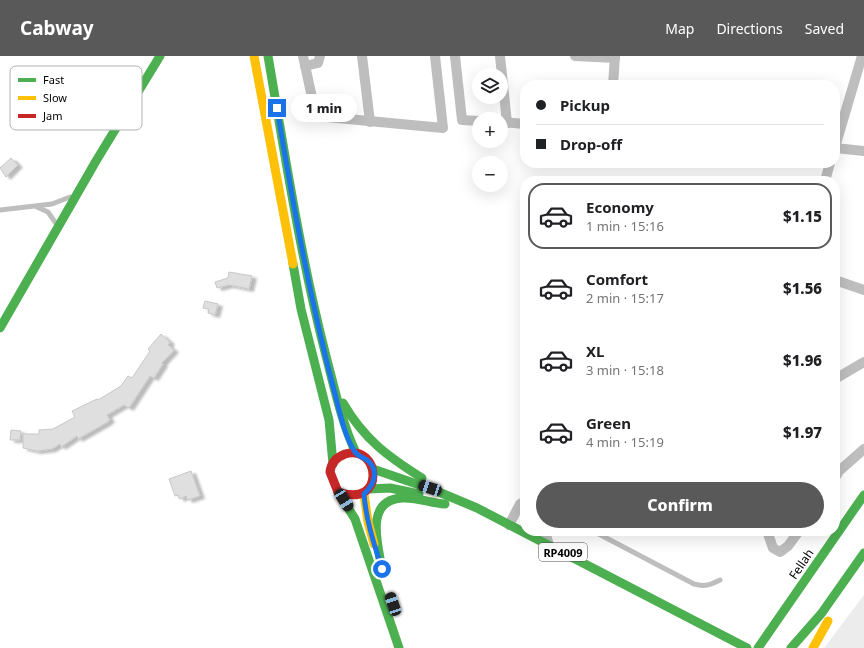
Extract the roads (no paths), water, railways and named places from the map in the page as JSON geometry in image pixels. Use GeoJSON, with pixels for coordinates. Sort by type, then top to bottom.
{"type":"FeatureCollection","features":[{"type":"Feature","properties":{"kind":"main road"},"geometry":{"type":"LineString","coordinates":[[142,84],[160,56]]}},
{"type":"Feature","properties":{"kind":"main road"},"geometry":{"type":"LineString","coordinates":[[254,56],[300,309],[330,420],[333,464],[331,479],[355,519],[399,648]]}},
{"type":"Feature","properties":{"kind":"main road"},"geometry":{"type":"LineString","coordinates":[[268,56],[308,284],[345,429],[356,453]]}},
{"type":"Feature","properties":{"kind":"main road"},"geometry":{"type":"LineString","coordinates":[[0,328],[115,130]]}},
{"type":"Feature","properties":{"kind":"main road"},"geometry":{"type":"LineString","coordinates":[[331,377],[347,410],[371,442],[446,499]]}},
{"type":"Feature","properties":{"kind":"main road"},"geometry":{"type":"LineString","coordinates":[[333,464],[341,456],[356,453],[367,458],[373,469],[374,479],[367,491],[368,522],[382,569],[406,638]]}},
{"type":"Feature","properties":{"kind":"main road","name":"RP4009"},"geometry":{"type":"LineString","coordinates":[[373,469],[446,499],[485,522],[729,648]]}},
{"type":"Feature","properties":{"kind":"main road","name":"RP4009"},"geometry":{"type":"LineString","coordinates":[[367,491],[378,488],[402,490],[446,499],[477,508],[520,530]]}},
{"type":"Feature","properties":{"kind":"main road"},"geometry":{"type":"LineString","coordinates":[[338,492],[351,497],[367,491]]}},
{"type":"Feature","properties":{"kind":"main road","name":"Fellah"},"geometry":{"type":"LineString","coordinates":[[840,528],[864,495]]}},
{"type":"Feature","properties":{"kind":"main road"},"geometry":{"type":"LineString","coordinates":[[382,569],[375,526],[376,519],[382,506],[395,498],[446,499]]}},
{"type":"Feature","properties":{"kind":"main road","name":"RP4009"},"geometry":{"type":"LineString","coordinates":[[532,536],[747,648]]}},
{"type":"Feature","properties":{"kind":"main road","name":"Fellah"},"geometry":{"type":"LineString","coordinates":[[758,648],[834,536]]}},
{"type":"Feature","properties":{"kind":"main road"},"geometry":{"type":"LineString","coordinates":[[791,648],[806,634],[864,553]]}},
{"type":"Feature","properties":{"kind":"main road"},"geometry":{"type":"LineString","coordinates":[[813,648],[828,621],[845,597]]}},
{"type":"Feature","properties":{"kind":"street"},"geometry":{"type":"LineString","coordinates":[[320,56],[318,63],[304,61],[316,116],[443,128],[435,56]]}},
{"type":"Feature","properties":{"kind":"street"},"geometry":{"type":"LineString","coordinates":[[362,56],[370,122]]}},
{"type":"Feature","properties":{"kind":"street"},"geometry":{"type":"LineString","coordinates":[[455,56],[462,120],[472,121]]}},
{"type":"Feature","properties":{"kind":"street"},"geometry":{"type":"LineString","coordinates":[[500,56],[503,112]]}},
{"type":"Feature","properties":{"kind":"street"},"geometry":{"type":"LineString","coordinates":[[575,56],[615,57],[614,80]]}},
{"type":"Feature","properties":{"kind":"street"},"geometry":{"type":"LineString","coordinates":[[840,130],[862,56]]}},
{"type":"Feature","properties":{"kind":"street"},"geometry":{"type":"LineString","coordinates":[[508,123],[520,124]]}},
{"type":"Feature","properties":{"kind":"street"},"geometry":{"type":"LineString","coordinates":[[840,148],[864,151]]}},
{"type":"Feature","properties":{"kind":"street"},"geometry":{"type":"LineString","coordinates":[[840,282],[864,290]]}},
{"type":"Feature","properties":{"kind":"street"},"geometry":{"type":"LineString","coordinates":[[840,376],[864,362]]}},
{"type":"Feature","properties":{"kind":"street"},"geometry":{"type":"LineString","coordinates":[[840,471],[864,449]]}},
{"type":"Feature","properties":{"kind":"street"},"geometry":{"type":"LineString","coordinates":[[509,525],[520,504]]}},
{"type":"Feature","properties":{"kind":"street"},"geometry":{"type":"LineString","coordinates":[[547,536],[549,544]]}},
{"type":"Feature","properties":{"kind":"street"},"geometry":{"type":"LineString","coordinates":[[769,536],[773,548],[780,552],[788,546],[795,536]]}},
{"type":"Feature","properties":{"kind":"lane"},"geometry":{"type":"LineString","coordinates":[[0,210],[36,207],[66,199],[78,192]]}},
{"type":"Feature","properties":{"kind":"lane"},"geometry":{"type":"LineString","coordinates":[[36,207],[48,212],[58,228]]}},
{"type":"Feature","properties":{"kind":"lane"},"geometry":{"type":"LineString","coordinates":[[603,536],[694,584],[709,586],[720,580]]}}]}
